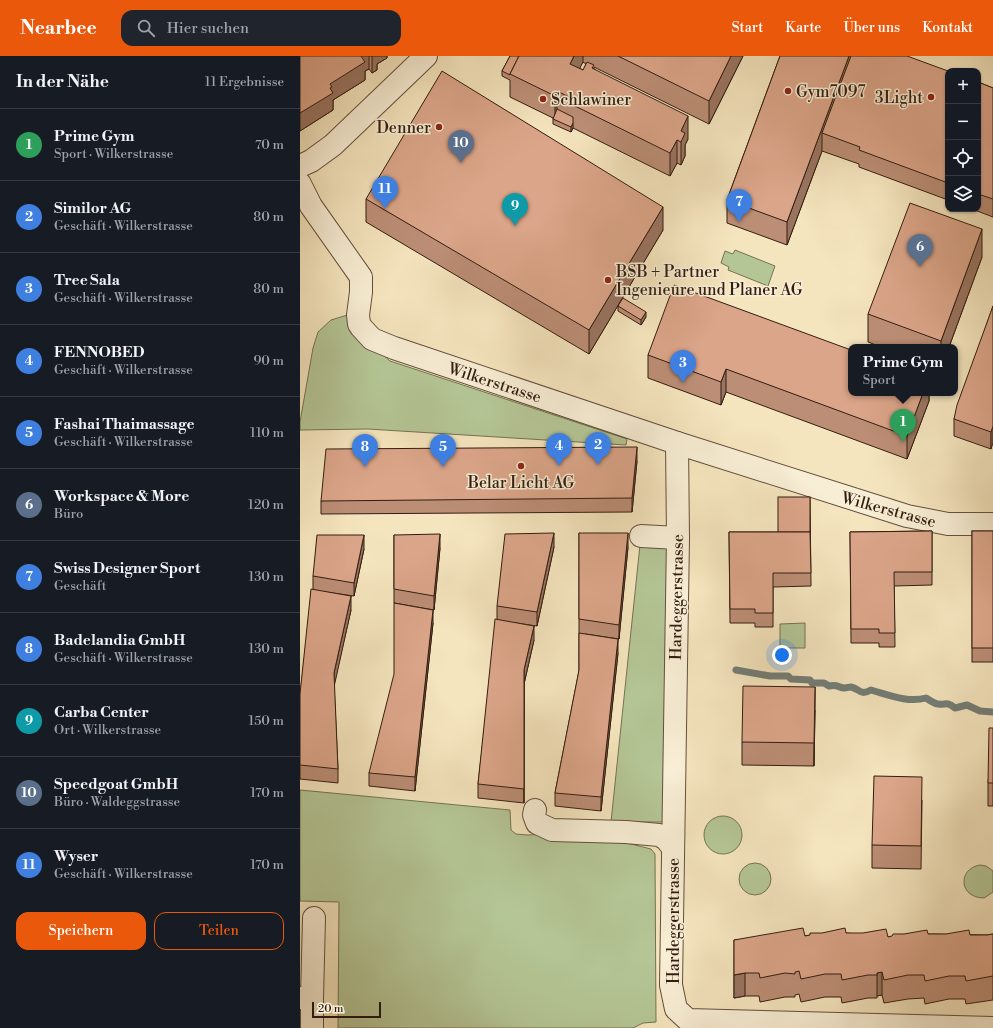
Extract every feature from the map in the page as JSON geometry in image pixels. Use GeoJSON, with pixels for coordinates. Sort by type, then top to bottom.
{"type":"FeatureCollection","features":[{"type":"Feature","properties":{"kind":"street"},"geometry":{"type":"LineString","coordinates":[[300,166],[311,161],[333,145],[426,56]]}},
{"type":"Feature","properties":{"kind":"street","name":"Wilkerstrasse"},"geometry":{"type":"LineString","coordinates":[[300,184],[311,206],[361,277],[359,320],[364,331],[372,339],[394,348],[677,443],[907,516],[948,524],[993,524]]}},
{"type":"Feature","properties":{"kind":"street","name":"Hardeggerstrasse"},"geometry":{"type":"LineString","coordinates":[[677,443],[678,538],[671,985],[676,1009],[688,1020],[993,1028]]}},
{"type":"Feature","properties":{"kind":"street"},"geometry":{"type":"LineString","coordinates":[[788,479],[794,502]]}},
{"type":"Feature","properties":{"kind":"street"},"geometry":{"type":"LineString","coordinates":[[641,536],[678,538]]}},
{"type":"Feature","properties":{"kind":"street","name":"Hardeggerstrasse"},"geometry":{"type":"LineString","coordinates":[[534,810],[537,823],[552,830],[626,832],[659,835],[666,839],[673,848]]}},
{"type":"Feature","properties":{"kind":"street"},"geometry":{"type":"LineString","coordinates":[[312,1028],[306,998],[314,918]]}},
{"type":"Feature","properties":{"kind":"green space"},"geometry":{"type":"Polygon","coordinates":[[[735,250],[775,266],[768,286],[728,270],[729,267],[721,263],[725,251],[733,254],[735,250]]]}},
{"type":"Feature","properties":{"kind":"green space"},"geometry":{"type":"Polygon","coordinates":[[[354,313],[359,333],[390,361],[627,439],[626,445],[368,429],[300,430],[300,422],[313,348],[318,332],[331,320],[354,313]]]}},
{"type":"Feature","properties":{"kind":"green space"},"geometry":{"type":"Polygon","coordinates":[[[640,545],[669,545],[667,822],[611,822],[640,545]]]}},
{"type":"Feature","properties":{"kind":"green space"},"geometry":{"type":"Polygon","coordinates":[[[805,623],[805,648],[780,648],[780,624],[805,623]]]}},
{"type":"Feature","properties":{"kind":"green space"},"geometry":{"type":"Polygon","coordinates":[[[300,790],[510,810],[511,830],[516,834],[552,834],[623,842],[651,849],[655,854],[656,1022],[643,1023],[633,1028],[338,1028],[339,902],[300,901],[300,790]]]}},
{"type":"Feature","properties":{"kind":"green space"},"geometry":{"type":"Polygon","coordinates":[[[723,816],[733,819],[739,825],[742,835],[739,845],[733,851],[723,854],[713,851],[707,845],[704,835],[707,825],[713,819],[723,816]]]}},
{"type":"Feature","properties":{"kind":"green space"},"geometry":{"type":"Polygon","coordinates":[[[752,863],[758,863],[768,870],[771,879],[770,885],[764,892],[758,895],[752,895],[742,888],[739,882],[739,876],[746,866],[752,863]]]}},
{"type":"Feature","properties":{"kind":"green space"},"geometry":{"type":"Polygon","coordinates":[[[980,865],[986,866],[993,871],[993,892],[984,898],[976,897],[970,893],[966,889],[964,883],[967,872],[980,865]]]}},
{"type":"Feature","properties":{"kind":"building"},"geometry":{"type":"Polygon","coordinates":[[[300,56],[361,56],[365,62],[330,84],[332,87],[330,88],[333,93],[300,113],[300,56]]]}},
{"type":"Feature","properties":{"kind":"building"},"geometry":{"type":"Polygon","coordinates":[[[510,56],[519,56],[510,75],[502,71],[510,56]]]}},
{"type":"Feature","properties":{"kind":"building"},"geometry":{"type":"Polygon","coordinates":[[[519,56],[574,56],[570,64],[583,70],[587,62],[594,65],[592,68],[688,116],[681,131],[685,133],[681,142],[677,140],[670,153],[573,105],[575,100],[557,91],[555,96],[510,74],[519,56]]]}},
{"type":"Feature","properties":{"kind":"building"},"geometry":{"type":"Polygon","coordinates":[[[618,56],[731,56],[709,101],[618,56]]]}},
{"type":"Feature","properties":{"kind":"building"},"geometry":{"type":"Polygon","coordinates":[[[780,56],[849,56],[787,222],[727,200],[780,56]]]}},
{"type":"Feature","properties":{"kind":"building"},"geometry":{"type":"Polygon","coordinates":[[[851,56],[907,56],[945,70],[945,182],[859,150],[860,147],[822,133],[851,56]]]}},
{"type":"Feature","properties":{"kind":"building"},"geometry":{"type":"Polygon","coordinates":[[[442,71],[663,207],[589,330],[366,199],[442,71]]]}},
{"type":"Feature","properties":{"kind":"building"},"geometry":{"type":"Polygon","coordinates":[[[981,83],[993,88],[993,199],[981,195],[981,83]]]}},
{"type":"Feature","properties":{"kind":"building"},"geometry":{"type":"Polygon","coordinates":[[[557,109],[573,117],[571,127],[553,119],[557,109]]]}},
{"type":"Feature","properties":{"kind":"building"},"geometry":{"type":"Polygon","coordinates":[[[910,203],[982,229],[941,341],[868,314],[910,203]]]}},
{"type":"Feature","properties":{"kind":"building"},"geometry":{"type":"Polygon","coordinates":[[[674,285],[848,349],[848,396],[922,396],[907,436],[726,369],[721,382],[648,355],[674,285]]]}},
{"type":"Feature","properties":{"kind":"building"},"geometry":{"type":"Polygon","coordinates":[[[623,298],[646,312],[641,320],[618,306],[623,298]]]}},
{"type":"Feature","properties":{"kind":"building"},"geometry":{"type":"Polygon","coordinates":[[[993,306],[993,426],[991,432],[954,419],[957,405],[993,306]]]}},
{"type":"Feature","properties":{"kind":"building"},"geometry":{"type":"Polygon","coordinates":[[[637,447],[632,498],[321,501],[326,449],[637,447]]]}},
{"type":"Feature","properties":{"kind":"building"},"geometry":{"type":"Polygon","coordinates":[[[778,497],[810,497],[810,532],[778,532],[778,497]]]}},
{"type":"Feature","properties":{"kind":"building"},"geometry":{"type":"Polygon","coordinates":[[[932,531],[932,572],[894,572],[895,633],[879,633],[879,629],[851,629],[850,532],[932,531]]]}},
{"type":"Feature","properties":{"kind":"building"},"geometry":{"type":"Polygon","coordinates":[[[972,531],[993,531],[993,648],[972,648],[972,531]]]}},
{"type":"Feature","properties":{"kind":"building"},"geometry":{"type":"Polygon","coordinates":[[[729,532],[810,532],[811,573],[773,573],[773,613],[755,613],[755,609],[730,609],[729,532]]]}},
{"type":"Feature","properties":{"kind":"building"},"geometry":{"type":"Polygon","coordinates":[[[554,533],[537,612],[497,606],[505,534],[554,533]]]}},
{"type":"Feature","properties":{"kind":"building"},"geometry":{"type":"Polygon","coordinates":[[[579,533],[628,533],[619,625],[579,619],[579,533]]]}},
{"type":"Feature","properties":{"kind":"building"},"geometry":{"type":"Polygon","coordinates":[[[440,534],[434,596],[394,589],[394,535],[440,534]]]}},
{"type":"Feature","properties":{"kind":"building"},"geometry":{"type":"Polygon","coordinates":[[[317,535],[364,535],[354,583],[313,576],[317,535]]]}},
{"type":"Feature","properties":{"kind":"building"},"geometry":{"type":"Polygon","coordinates":[[[311,589],[351,596],[334,673],[338,769],[300,765],[300,694],[311,589]]]}},
{"type":"Feature","properties":{"kind":"building"},"geometry":{"type":"Polygon","coordinates":[[[394,603],[433,610],[415,777],[369,773],[394,674],[394,603]]]}},
{"type":"Feature","properties":{"kind":"building"},"geometry":{"type":"Polygon","coordinates":[[[495,619],[534,626],[524,670],[524,789],[478,784],[495,619]]]}},
{"type":"Feature","properties":{"kind":"building"},"geometry":{"type":"Polygon","coordinates":[[[579,633],[618,639],[601,797],[555,793],[579,670],[579,633]]]}},
{"type":"Feature","properties":{"kind":"building"},"geometry":{"type":"Polygon","coordinates":[[[743,686],[815,687],[814,743],[742,742],[743,686]]]}},
{"type":"Feature","properties":{"kind":"building"},"geometry":{"type":"Polygon","coordinates":[[[989,728],[993,728],[993,783],[988,783],[989,728]]]}},
{"type":"Feature","properties":{"kind":"building"},"geometry":{"type":"Polygon","coordinates":[[[874,776],[922,777],[921,846],[872,845],[874,776]]]}},
{"type":"Feature","properties":{"kind":"building"},"geometry":{"type":"Polygon","coordinates":[[[803,928],[805,936],[810,935],[810,933],[822,933],[845,928],[846,933],[863,933],[886,929],[888,937],[892,936],[893,934],[904,934],[927,930],[928,934],[946,934],[969,930],[970,935],[993,934],[993,976],[966,981],[965,976],[949,976],[925,981],[924,975],[908,975],[884,980],[882,972],[877,973],[877,975],[868,975],[842,980],[841,974],[825,974],[801,979],[799,971],[795,972],[795,974],[785,973],[760,978],[759,973],[734,975],[734,940],[803,928]]]}},
{"type":"Feature","properties":{"kind":"waterway"},"geometry":{"type":"LineString","coordinates":[[736,670],[770,676],[788,676],[791,679],[810,680],[812,683],[824,683],[829,686],[836,685],[844,688],[851,687],[862,692],[871,690],[905,699],[912,700],[926,698],[935,703],[948,704],[955,708],[967,705],[980,711],[993,712]]}},
{"type":"Feature","properties":{"kind":"place","name":"Gym7097"},"geometry":{"type":"Point","coordinates":[788,91]}},
{"type":"Feature","properties":{"kind":"place","name":"3Light"},"geometry":{"type":"Point","coordinates":[931,97]}},
{"type":"Feature","properties":{"kind":"place","name":"Schlawiner"},"geometry":{"type":"Point","coordinates":[543,99]}},
{"type":"Feature","properties":{"kind":"place","name":"Denner"},"geometry":{"type":"Point","coordinates":[439,127]}},
{"type":"Feature","properties":{"kind":"place","name":"Speedgoat GmbH"},"geometry":{"type":"Point","coordinates":[461,163]}},
{"type":"Feature","properties":{"kind":"place","name":"Wyser"},"geometry":{"type":"Point","coordinates":[385,209]}},
{"type":"Feature","properties":{"kind":"place","name":"Swiss Designer Sport"},"geometry":{"type":"Point","coordinates":[739,222]}},
{"type":"Feature","properties":{"kind":"place","name":"Carba Center"},"geometry":{"type":"Point","coordinates":[515,226]}},
{"type":"Feature","properties":{"kind":"place","name":"Workspace & More"},"geometry":{"type":"Point","coordinates":[920,267]}},
{"type":"Feature","properties":{"kind":"place","name":"BSB + Partner Ingenieure und Planer AG"},"geometry":{"type":"Point","coordinates":[608,280]}},
{"type":"Feature","properties":{"kind":"place","name":"Tree Sala"},"geometry":{"type":"Point","coordinates":[683,383]}},
{"type":"Feature","properties":{"kind":"place","name":"Prime Gym"},"geometry":{"type":"Point","coordinates":[903,442]}},
{"type":"Feature","properties":{"kind":"place","name":"Similor AG"},"geometry":{"type":"Point","coordinates":[598,465]}},
{"type":"Feature","properties":{"kind":"place","name":"Belar Licht AG"},"geometry":{"type":"Point","coordinates":[521,466]}},
{"type":"Feature","properties":{"kind":"place","name":"FENNOBED"},"geometry":{"type":"Point","coordinates":[559,466]}},
{"type":"Feature","properties":{"kind":"place","name":"Badelandia GmbH"},"geometry":{"type":"Point","coordinates":[365,467]}},
{"type":"Feature","properties":{"kind":"place","name":"Fashai Thaimassage"},"geometry":{"type":"Point","coordinates":[443,467]}}]}
